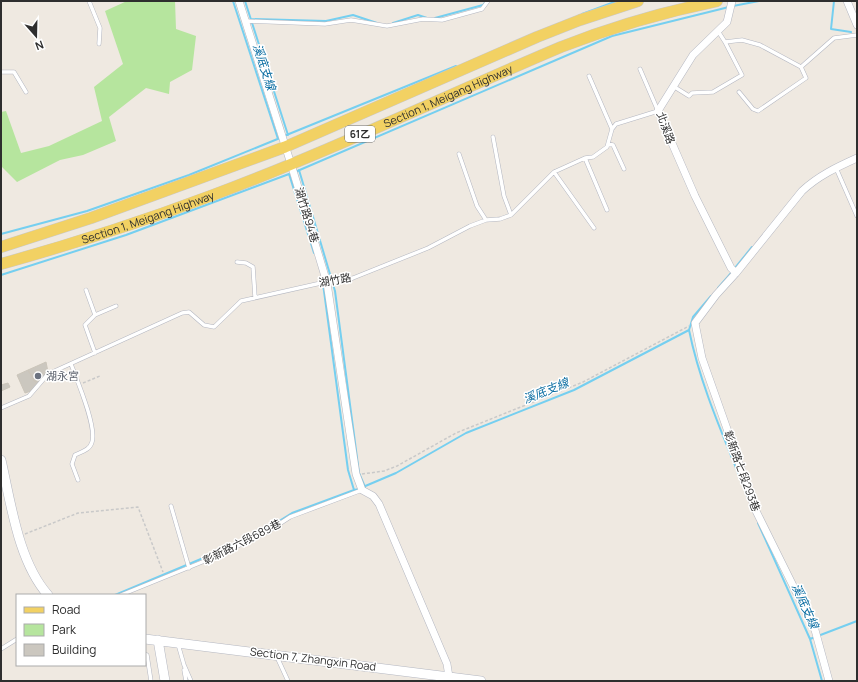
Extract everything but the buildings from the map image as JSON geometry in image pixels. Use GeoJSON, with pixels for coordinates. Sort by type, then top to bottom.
{"type":"FeatureCollection","features":[{"type":"Feature","properties":{"kind":"main road","name":"Section 1, Meigang Highway"},"geometry":{"type":"LineString","coordinates":[[1,247],[91,218],[285,147],[537,37],[580,20],[638,1]]}},
{"type":"Feature","properties":{"kind":"main road","name":"Section 1, Meigang Highway"},"geometry":{"type":"LineString","coordinates":[[1,264],[143,220],[215,194],[291,164],[546,53],[602,31],[653,16],[717,1]]}},
{"type":"Feature","properties":{"kind":"street","name":"湖竹路94巷"},"geometry":{"type":"LineString","coordinates":[[239,1],[327,283],[356,474],[362,490]]}},
{"type":"Feature","properties":{"kind":"street","name":"北溪路"},"geometry":{"type":"LineString","coordinates":[[732,1],[727,22],[693,55],[658,111],[692,189],[733,270]]}},
{"type":"Feature","properties":{"kind":"street"},"geometry":{"type":"LineString","coordinates":[[847,1],[857,25]]}},
{"type":"Feature","properties":{"kind":"street"},"geometry":{"type":"LineString","coordinates":[[695,323],[733,270],[802,191],[812,181],[836,167],[857,158]]}},
{"type":"Feature","properties":{"kind":"street","name":"彰新路七段293巷"},"geometry":{"type":"LineString","coordinates":[[695,323],[702,358],[756,511],[815,630],[829,681]]}},
{"type":"Feature","properties":{"kind":"street"},"geometry":{"type":"LineString","coordinates":[[1,460],[4,483],[20,537],[34,577],[47,594]]}},
{"type":"Feature","properties":{"kind":"street"},"geometry":{"type":"LineString","coordinates":[[362,490],[373,496],[379,504],[447,664],[449,679]]}},
{"type":"Feature","properties":{"kind":"street","name":"Section 7, Zhangxin Road"},"geometry":{"type":"LineString","coordinates":[[146,639],[177,641],[449,679],[481,681]]}},
{"type":"Feature","properties":{"kind":"street"},"geometry":{"type":"LineString","coordinates":[[158,640],[165,681]]}},
{"type":"Feature","properties":{"kind":"lane"},"geometry":{"type":"LineString","coordinates":[[89,1],[100,28],[99,44]]}},
{"type":"Feature","properties":{"kind":"lane"},"geometry":{"type":"LineString","coordinates":[[245,21],[325,24],[351,20],[387,26],[423,19],[442,20],[482,9],[488,1]]}},
{"type":"Feature","properties":{"kind":"lane"},"geometry":{"type":"LineString","coordinates":[[673,86],[689,96],[692,93],[713,92],[742,75],[718,31]]}},
{"type":"Feature","properties":{"kind":"lane"},"geometry":{"type":"LineString","coordinates":[[801,67],[834,38],[857,35]]}},
{"type":"Feature","properties":{"kind":"lane"},"geometry":{"type":"LineString","coordinates":[[725,42],[742,40],[760,45],[801,67],[806,78],[782,93],[763,109],[758,111],[754,109],[739,92]]}},
{"type":"Feature","properties":{"kind":"lane"},"geometry":{"type":"LineString","coordinates":[[624,169],[613,145],[608,144],[612,129],[616,124],[658,111],[640,69]]}},
{"type":"Feature","properties":{"kind":"lane"},"geometry":{"type":"LineString","coordinates":[[1,72],[14,72],[26,92]]}},
{"type":"Feature","properties":{"kind":"lane"},"geometry":{"type":"LineString","coordinates":[[589,76],[612,129]]}},
{"type":"Feature","properties":{"kind":"lane"},"geometry":{"type":"LineString","coordinates":[[493,137],[504,196],[511,214]]}},
{"type":"Feature","properties":{"kind":"lane","name":"湖竹路"},"geometry":{"type":"LineString","coordinates":[[1,408],[29,396],[48,374],[182,313],[189,312],[204,326],[214,327],[241,301],[353,278],[428,248],[449,236],[486,220],[500,219],[511,214],[554,172],[586,158],[593,158],[607,147],[608,144]]}},
{"type":"Feature","properties":{"kind":"lane"},"geometry":{"type":"LineString","coordinates":[[459,154],[477,206],[486,220]]}},
{"type":"Feature","properties":{"kind":"lane"},"geometry":{"type":"LineString","coordinates":[[586,158],[607,210]]}},
{"type":"Feature","properties":{"kind":"lane"},"geometry":{"type":"LineString","coordinates":[[836,167],[857,216]]}},
{"type":"Feature","properties":{"kind":"lane"},"geometry":{"type":"LineString","coordinates":[[554,172],[594,228]]}},
{"type":"Feature","properties":{"kind":"lane"},"geometry":{"type":"LineString","coordinates":[[237,262],[246,263],[253,267],[255,297]]}},
{"type":"Feature","properties":{"kind":"lane"},"geometry":{"type":"LineString","coordinates":[[86,290],[95,314]]}},
{"type":"Feature","properties":{"kind":"lane"},"geometry":{"type":"LineString","coordinates":[[95,353],[85,326],[95,314],[116,306]]}},
{"type":"Feature","properties":{"kind":"lane"},"geometry":{"type":"LineString","coordinates":[[71,364],[90,417],[93,442],[89,448],[75,455],[72,464],[78,480]]}},
{"type":"Feature","properties":{"kind":"lane","name":"彰新路六段689巷"},"geometry":{"type":"LineString","coordinates":[[123,594],[189,568],[267,532],[290,517],[362,490]]}},
{"type":"Feature","properties":{"kind":"lane"},"geometry":{"type":"LineString","coordinates":[[171,506],[189,568]]}},
{"type":"Feature","properties":{"kind":"lane"},"geometry":{"type":"LineString","coordinates":[[1,649],[16,640]]}},
{"type":"Feature","properties":{"kind":"lane"},"geometry":{"type":"LineString","coordinates":[[177,641],[184,665],[191,681]]}},
{"type":"Feature","properties":{"kind":"lane"},"geometry":{"type":"LineString","coordinates":[[146,654],[151,681]]}},
{"type":"Feature","properties":{"kind":"lane"},"geometry":{"type":"LineString","coordinates":[[275,654],[288,681]]}},
{"type":"Feature","properties":{"kind":"lane"},"geometry":{"type":"LineString","coordinates":[[184,665],[186,681]]}},
{"type":"Feature","properties":{"kind":"path"},"geometry":{"type":"LineString","coordinates":[[356,474],[384,471],[397,466],[456,433],[583,382],[695,323]]}},
{"type":"Feature","properties":{"kind":"path"},"geometry":{"type":"LineString","coordinates":[[79,385],[100,376]]}},
{"type":"Feature","properties":{"kind":"path"},"geometry":{"type":"LineString","coordinates":[[20,537],[78,513],[138,507],[165,577]]}},
{"type":"Feature","properties":{"kind":"green space"},"geometry":{"type":"Polygon","coordinates":[[[127,1],[175,1],[176,29],[196,36],[192,70],[170,82],[169,94],[146,88],[109,117],[116,141],[83,155],[60,160],[17,182],[1,166],[1,112],[6,111],[21,153],[49,146],[102,121],[94,87],[123,64],[105,11],[127,1]]]}},
{"type":"Feature","properties":{"kind":"waterway","name":"溪底支線"},"geometry":{"type":"LineString","coordinates":[[233,1],[278,139]]}},
{"type":"Feature","properties":{"kind":"waterway"},"geometry":{"type":"LineString","coordinates":[[245,1],[288,135]]}},
{"type":"Feature","properties":{"kind":"waterway"},"geometry":{"type":"LineString","coordinates":[[435,18],[483,5],[486,1]]}},
{"type":"Feature","properties":{"kind":"waterway"},"geometry":{"type":"LineString","coordinates":[[582,14],[617,1]]}},
{"type":"Feature","properties":{"kind":"waterway"},"geometry":{"type":"LineString","coordinates":[[733,6],[759,1]]}},
{"type":"Feature","properties":{"kind":"waterway"},"geometry":{"type":"LineString","coordinates":[[834,1],[831,29],[851,32]]}},
{"type":"Feature","properties":{"kind":"waterway"},"geometry":{"type":"LineString","coordinates":[[295,172],[612,36],[729,7]]}},
{"type":"Feature","properties":{"kind":"waterway"},"geometry":{"type":"LineString","coordinates":[[251,19],[326,21],[353,15],[377,23]]}},
{"type":"Feature","properties":{"kind":"waterway"},"geometry":{"type":"LineString","coordinates":[[393,23],[418,15],[427,18]]}},
{"type":"Feature","properties":{"kind":"waterway"},"geometry":{"type":"LineString","coordinates":[[284,136],[456,66]]}},
{"type":"Feature","properties":{"kind":"waterway"},"geometry":{"type":"LineString","coordinates":[[1,234],[87,211],[189,175],[280,138]]}},
{"type":"Feature","properties":{"kind":"waterway"},"geometry":{"type":"LineString","coordinates":[[299,170],[335,291],[359,473],[365,487]]}},
{"type":"Feature","properties":{"kind":"waterway","name":"溪底支線"},"geometry":{"type":"LineString","coordinates":[[289,174],[314,253]]}},
{"type":"Feature","properties":{"kind":"waterway"},"geometry":{"type":"LineString","coordinates":[[1,275],[126,235],[289,174]]}},
{"type":"Feature","properties":{"kind":"waterway"},"geometry":{"type":"LineString","coordinates":[[735,268],[752,247]]}},
{"type":"Feature","properties":{"kind":"waterway"},"geometry":{"type":"LineString","coordinates":[[718,288],[732,272]]}},
{"type":"Feature","properties":{"kind":"waterway","name":"溪底支線"},"geometry":{"type":"LineString","coordinates":[[322,276],[348,470],[354,490],[359,489]]}},
{"type":"Feature","properties":{"kind":"waterway"},"geometry":{"type":"LineString","coordinates":[[689,330],[693,317],[711,296]]}},
{"type":"Feature","properties":{"kind":"waterway","name":"溪底支線"},"geometry":{"type":"LineString","coordinates":[[363,487],[396,473],[466,433],[574,390],[689,330],[707,395],[749,500]]}},
{"type":"Feature","properties":{"kind":"waterway"},"geometry":{"type":"LineString","coordinates":[[117,594],[220,551],[263,531],[292,513],[354,490]]}},
{"type":"Feature","properties":{"kind":"waterway","name":"溪底支線"},"geometry":{"type":"LineString","coordinates":[[758,523],[810,639],[857,621]]}},
{"type":"Feature","properties":{"kind":"waterway"},"geometry":{"type":"LineString","coordinates":[[810,639],[822,681]]}},
{"type":"Feature","properties":{"kind":"place","name":"湖永宮"},"geometry":{"type":"Point","coordinates":[38,376]}}]}
